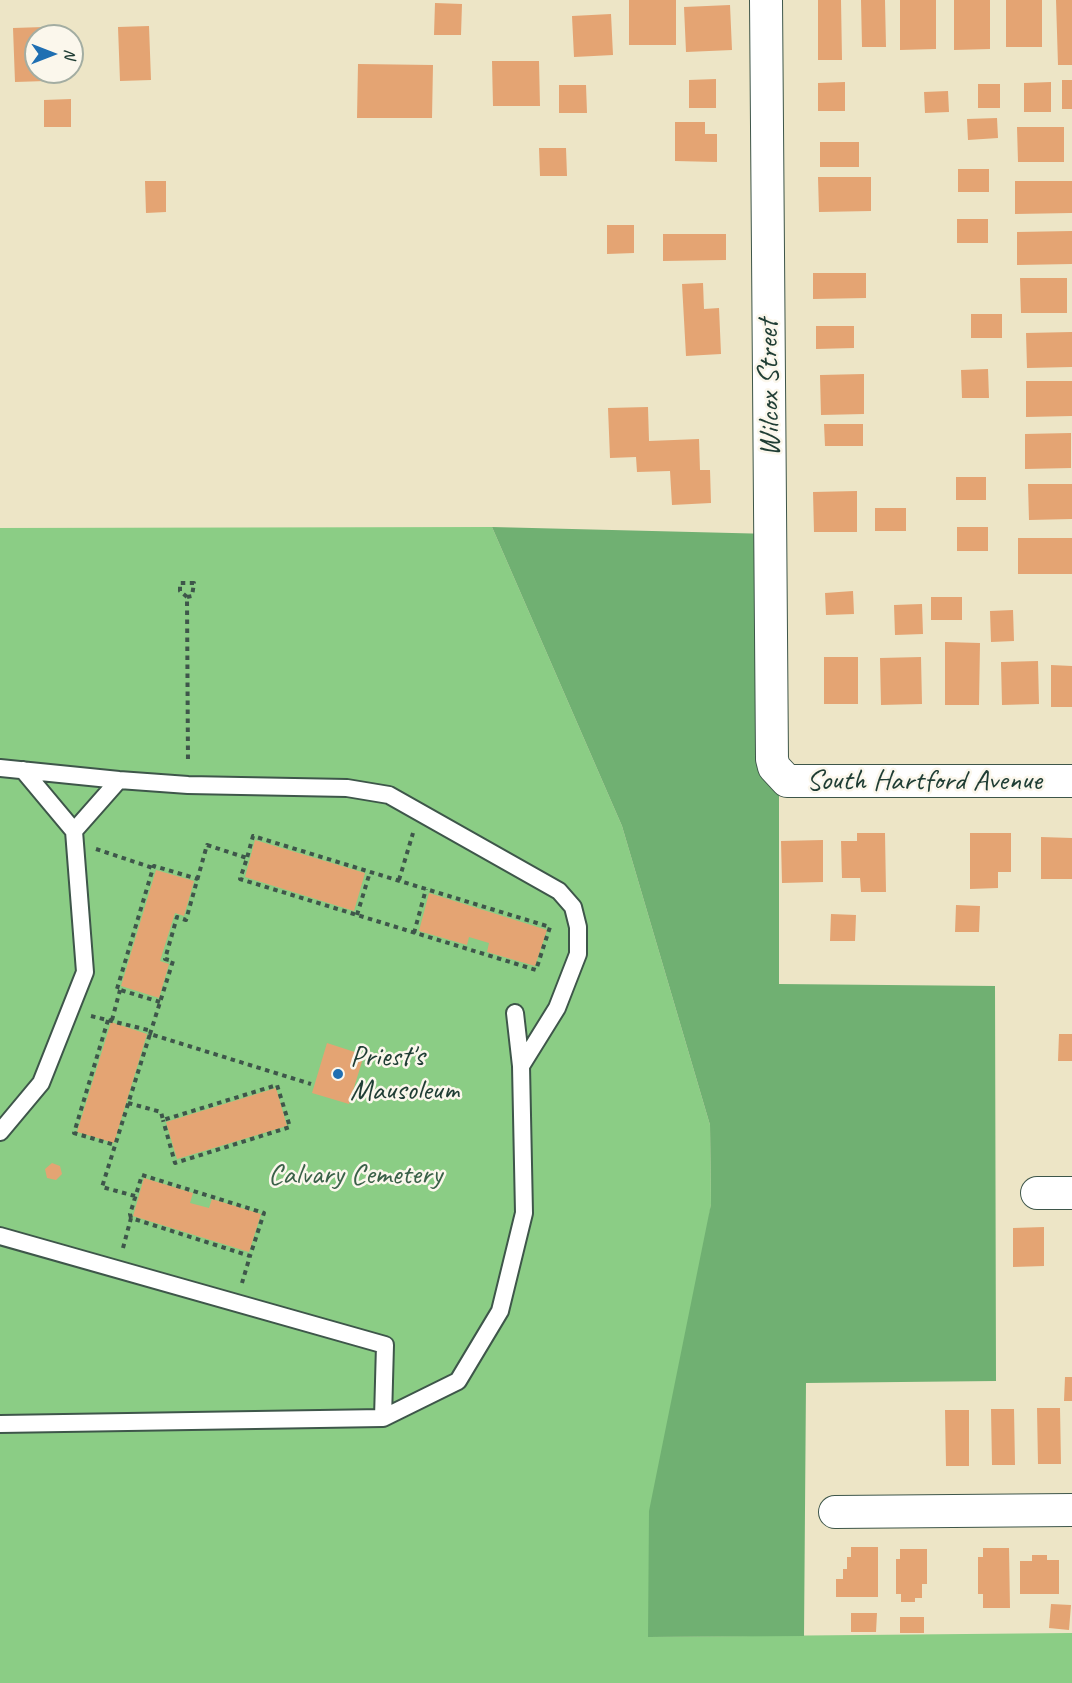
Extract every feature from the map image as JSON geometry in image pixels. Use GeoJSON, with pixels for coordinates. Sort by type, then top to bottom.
{"type":"FeatureCollection","features":[{"type":"Feature","properties":{"kind":"street","name":"Wilcox Street"},"geometry":{"type":"LineString","coordinates":[[766,0],[772,759],[779,774]]}},
{"type":"Feature","properties":{"kind":"street","name":"South Hartford Avenue"},"geometry":{"type":"LineString","coordinates":[[779,774],[787,781],[1072,781]]}},
{"type":"Feature","properties":{"kind":"street"},"geometry":{"type":"LineString","coordinates":[[1038,1193],[1072,1193]]}},
{"type":"Feature","properties":{"kind":"street"},"geometry":{"type":"LineString","coordinates":[[835,1512],[1072,1510]]}},
{"type":"Feature","properties":{"kind":"lane"},"geometry":{"type":"LineString","coordinates":[[0,768],[188,785],[346,788],[389,795],[559,891],[573,907],[578,927],[578,954],[557,1008],[520,1066]]}},
{"type":"Feature","properties":{"kind":"lane"},"geometry":{"type":"LineString","coordinates":[[0,1132],[41,1083],[85,972],[75,836],[23,770]]}},
{"type":"Feature","properties":{"kind":"lane"},"geometry":{"type":"LineString","coordinates":[[75,836],[120,780]]}},
{"type":"Feature","properties":{"kind":"lane"},"geometry":{"type":"LineString","coordinates":[[0,1424],[383,1418],[458,1381],[500,1311],[524,1213],[520,1066],[514,1013]]}},
{"type":"Feature","properties":{"kind":"lane"},"geometry":{"type":"LineString","coordinates":[[0,1236],[385,1345],[383,1418]]}},
{"type":"Feature","properties":{"kind":"path"},"geometry":{"type":"LineString","coordinates":[[187,597],[192,596],[194,583],[180,583],[180,591],[187,597],[188,785]]}},
{"type":"Feature","properties":{"kind":"path"},"geometry":{"type":"LineString","coordinates":[[399,880],[419,812]]}},
{"type":"Feature","properties":{"kind":"path"},"geometry":{"type":"LineString","coordinates":[[75,836],[153,868],[154,866],[198,879]]}},
{"type":"Feature","properties":{"kind":"path"},"geometry":{"type":"LineString","coordinates":[[254,836],[399,880],[550,927],[536,970],[240,879],[254,836]]}},
{"type":"Feature","properties":{"kind":"path"},"geometry":{"type":"LineString","coordinates":[[135,1196],[102,1187],[172,961],[165,958],[177,917],[186,920],[207,845],[247,858]]}},
{"type":"Feature","properties":{"kind":"path"},"geometry":{"type":"LineString","coordinates":[[153,868],[117,989],[159,1002]]}},
{"type":"Feature","properties":{"kind":"path"},"geometry":{"type":"LineString","coordinates":[[357,915],[370,872]]}},
{"type":"Feature","properties":{"kind":"path"},"geometry":{"type":"LineString","coordinates":[[414,933],[426,889]]}},
{"type":"Feature","properties":{"kind":"path"},"geometry":{"type":"LineString","coordinates":[[115,1145],[74,1133],[120,990]]}},
{"type":"Feature","properties":{"kind":"path"},"geometry":{"type":"LineString","coordinates":[[70,1009],[148,1030],[150,1034],[311,1084]]}},
{"type":"Feature","properties":{"kind":"path"},"geometry":{"type":"LineString","coordinates":[[128,1103],[161,1112],[163,1120],[175,1163],[290,1128],[277,1085],[163,1120]]}},
{"type":"Feature","properties":{"kind":"path"},"geometry":{"type":"LineString","coordinates":[[117,1269],[142,1175],[264,1213],[236,1303]]}},
{"type":"Feature","properties":{"kind":"path"},"geometry":{"type":"LineString","coordinates":[[131,1218],[250,1256]]}},
{"type":"Feature","properties":{"kind":"green space","name":"Calvary Cemetery"},"geometry":{"type":"Polygon","coordinates":[[[492,527],[622,826],[710,1125],[711,1204],[648,1637],[1072,1633],[1072,1683],[0,1683],[0,528],[492,527]]]}},
{"type":"Feature","properties":{"kind":"green space"},"geometry":{"type":"Polygon","coordinates":[[[492,527],[772,534],[779,774],[779,984],[995,986],[996,1381],[806,1383],[804,1636],[648,1637],[649,1511],[711,1204],[710,1125],[622,826],[492,527]]]}},
{"type":"Feature","properties":{"kind":"building"},"geometry":{"type":"Polygon","coordinates":[[[629,0],[676,0],[676,45],[629,45],[629,0]]]}},
{"type":"Feature","properties":{"kind":"building"},"geometry":{"type":"Polygon","coordinates":[[[818,0],[841,0],[842,60],[818,60],[818,0]]]}},
{"type":"Feature","properties":{"kind":"building"},"geometry":{"type":"Polygon","coordinates":[[[861,0],[885,0],[886,47],[862,47],[861,0]]]}},
{"type":"Feature","properties":{"kind":"building"},"geometry":{"type":"Polygon","coordinates":[[[900,0],[936,0],[936,49],[900,50],[900,0]]]}},
{"type":"Feature","properties":{"kind":"building"},"geometry":{"type":"Polygon","coordinates":[[[954,0],[990,0],[990,49],[954,50],[954,0]]]}},
{"type":"Feature","properties":{"kind":"building"},"geometry":{"type":"Polygon","coordinates":[[[1006,0],[1042,0],[1042,47],[1006,47],[1006,0]]]}},
{"type":"Feature","properties":{"kind":"building"},"geometry":{"type":"Polygon","coordinates":[[[1056,0],[1072,0],[1072,65],[1058,65],[1056,0]]]}},
{"type":"Feature","properties":{"kind":"building"},"geometry":{"type":"Polygon","coordinates":[[[435,3],[462,4],[461,35],[434,35],[435,3]]]}},
{"type":"Feature","properties":{"kind":"building"},"geometry":{"type":"Polygon","coordinates":[[[730,5],[732,50],[686,52],[684,7],[730,5]]]}},
{"type":"Feature","properties":{"kind":"building"},"geometry":{"type":"Polygon","coordinates":[[[611,14],[613,55],[574,57],[572,16],[611,14]]]}},
{"type":"Feature","properties":{"kind":"building"},"geometry":{"type":"Polygon","coordinates":[[[149,26],[151,80],[120,81],[118,27],[149,26]]]}},
{"type":"Feature","properties":{"kind":"building"},"geometry":{"type":"Polygon","coordinates":[[[13,28],[24,28],[24,82],[15,82],[13,28]]]}},
{"type":"Feature","properties":{"kind":"building"},"geometry":{"type":"Polygon","coordinates":[[[492,61],[539,61],[540,106],[493,106],[492,61]]]}},
{"type":"Feature","properties":{"kind":"building"},"geometry":{"type":"Polygon","coordinates":[[[358,64],[433,65],[432,118],[357,118],[358,64]]]}},
{"type":"Feature","properties":{"kind":"building"},"geometry":{"type":"Polygon","coordinates":[[[716,79],[716,108],[689,108],[689,80],[716,79]]]}},
{"type":"Feature","properties":{"kind":"building"},"geometry":{"type":"Polygon","coordinates":[[[1062,80],[1072,80],[1072,109],[1062,109],[1062,80]]]}},
{"type":"Feature","properties":{"kind":"building"},"geometry":{"type":"Polygon","coordinates":[[[845,82],[845,111],[818,111],[818,83],[845,82]]]}},
{"type":"Feature","properties":{"kind":"building"},"geometry":{"type":"Polygon","coordinates":[[[1051,82],[1051,112],[1024,112],[1024,83],[1051,82]]]}},
{"type":"Feature","properties":{"kind":"building"},"geometry":{"type":"Polygon","coordinates":[[[978,84],[1000,84],[1000,108],[978,108],[978,84]]]}},
{"type":"Feature","properties":{"kind":"building"},"geometry":{"type":"Polygon","coordinates":[[[559,85],[586,85],[587,113],[559,113],[559,85]]]}},
{"type":"Feature","properties":{"kind":"building"},"geometry":{"type":"Polygon","coordinates":[[[948,91],[949,112],[925,113],[924,92],[948,91]]]}},
{"type":"Feature","properties":{"kind":"building"},"geometry":{"type":"Polygon","coordinates":[[[71,99],[71,127],[44,127],[44,100],[71,99]]]}},
{"type":"Feature","properties":{"kind":"building"},"geometry":{"type":"Polygon","coordinates":[[[997,118],[998,138],[968,140],[967,119],[997,118]]]}},
{"type":"Feature","properties":{"kind":"building"},"geometry":{"type":"Polygon","coordinates":[[[675,122],[705,122],[705,134],[717,134],[717,162],[675,161],[675,122]]]}},
{"type":"Feature","properties":{"kind":"building"},"geometry":{"type":"Polygon","coordinates":[[[1017,127],[1064,127],[1064,162],[1018,162],[1017,127]]]}},
{"type":"Feature","properties":{"kind":"building"},"geometry":{"type":"Polygon","coordinates":[[[820,142],[859,142],[859,167],[820,167],[820,142]]]}},
{"type":"Feature","properties":{"kind":"building"},"geometry":{"type":"Polygon","coordinates":[[[539,148],[566,148],[567,176],[540,176],[539,148]]]}},
{"type":"Feature","properties":{"kind":"building"},"geometry":{"type":"Polygon","coordinates":[[[958,169],[989,169],[989,192],[958,192],[958,169]]]}},
{"type":"Feature","properties":{"kind":"building"},"geometry":{"type":"Polygon","coordinates":[[[818,177],[871,177],[871,211],[819,212],[818,177]]]}},
{"type":"Feature","properties":{"kind":"building"},"geometry":{"type":"Polygon","coordinates":[[[145,181],[166,181],[166,212],[146,213],[145,181]]]}},
{"type":"Feature","properties":{"kind":"building"},"geometry":{"type":"Polygon","coordinates":[[[1015,181],[1072,181],[1072,213],[1015,214],[1015,181]]]}},
{"type":"Feature","properties":{"kind":"building"},"geometry":{"type":"Polygon","coordinates":[[[957,219],[988,219],[988,243],[957,243],[957,219]]]}},
{"type":"Feature","properties":{"kind":"building"},"geometry":{"type":"Polygon","coordinates":[[[607,225],[634,225],[634,253],[607,254],[607,225]]]}},
{"type":"Feature","properties":{"kind":"building"},"geometry":{"type":"Polygon","coordinates":[[[1072,231],[1072,264],[1017,265],[1017,232],[1072,231]]]}},
{"type":"Feature","properties":{"kind":"building"},"geometry":{"type":"Polygon","coordinates":[[[663,234],[726,234],[726,260],[663,261],[663,234]]]}},
{"type":"Feature","properties":{"kind":"building"},"geometry":{"type":"Polygon","coordinates":[[[813,273],[866,273],[866,298],[813,299],[813,273]]]}},
{"type":"Feature","properties":{"kind":"building"},"geometry":{"type":"Polygon","coordinates":[[[1020,278],[1067,278],[1067,313],[1021,313],[1020,278]]]}},
{"type":"Feature","properties":{"kind":"building"},"geometry":{"type":"Polygon","coordinates":[[[703,283],[704,309],[719,308],[721,354],[686,356],[682,284],[703,283]]]}},
{"type":"Feature","properties":{"kind":"building"},"geometry":{"type":"Polygon","coordinates":[[[971,314],[1002,314],[1002,338],[971,338],[971,314]]]}},
{"type":"Feature","properties":{"kind":"building"},"geometry":{"type":"Polygon","coordinates":[[[816,326],[854,326],[854,348],[816,349],[816,326]]]}},
{"type":"Feature","properties":{"kind":"building"},"geometry":{"type":"Polygon","coordinates":[[[1072,332],[1072,367],[1027,368],[1026,333],[1072,332]]]}},
{"type":"Feature","properties":{"kind":"building"},"geometry":{"type":"Polygon","coordinates":[[[988,369],[989,398],[962,398],[961,370],[988,369]]]}},
{"type":"Feature","properties":{"kind":"building"},"geometry":{"type":"Polygon","coordinates":[[[864,374],[864,414],[821,415],[820,375],[864,374]]]}},
{"type":"Feature","properties":{"kind":"building"},"geometry":{"type":"Polygon","coordinates":[[[1026,381],[1072,381],[1072,416],[1026,417],[1026,381]]]}},
{"type":"Feature","properties":{"kind":"building"},"geometry":{"type":"Polygon","coordinates":[[[648,407],[649,441],[699,439],[700,470],[710,470],[711,503],[672,505],[670,471],[637,472],[636,457],[610,458],[608,408],[648,407]]]}},
{"type":"Feature","properties":{"kind":"building"},"geometry":{"type":"Polygon","coordinates":[[[824,424],[863,424],[863,446],[825,446],[824,424]]]}},
{"type":"Feature","properties":{"kind":"building"},"geometry":{"type":"Polygon","coordinates":[[[1071,433],[1071,468],[1025,469],[1025,434],[1071,433]]]}},
{"type":"Feature","properties":{"kind":"building"},"geometry":{"type":"Polygon","coordinates":[[[956,477],[986,477],[986,500],[956,500],[956,477]]]}},
{"type":"Feature","properties":{"kind":"building"},"geometry":{"type":"Polygon","coordinates":[[[1028,484],[1072,484],[1072,519],[1029,520],[1028,484]]]}},
{"type":"Feature","properties":{"kind":"building"},"geometry":{"type":"Polygon","coordinates":[[[857,491],[857,532],[814,532],[813,492],[857,491]]]}},
{"type":"Feature","properties":{"kind":"building"},"geometry":{"type":"Polygon","coordinates":[[[875,508],[906,508],[906,531],[875,531],[875,508]]]}},
{"type":"Feature","properties":{"kind":"building"},"geometry":{"type":"Polygon","coordinates":[[[957,527],[988,527],[988,551],[957,551],[957,527]]]}},
{"type":"Feature","properties":{"kind":"building"},"geometry":{"type":"Polygon","coordinates":[[[1018,538],[1072,538],[1072,574],[1018,574],[1018,538]]]}},
{"type":"Feature","properties":{"kind":"building"},"geometry":{"type":"Polygon","coordinates":[[[853,591],[854,614],[826,615],[825,593],[853,591]]]}},
{"type":"Feature","properties":{"kind":"building"},"geometry":{"type":"Polygon","coordinates":[[[931,597],[962,597],[962,620],[931,620],[931,597]]]}},
{"type":"Feature","properties":{"kind":"building"},"geometry":{"type":"Polygon","coordinates":[[[922,604],[923,634],[895,635],[894,605],[922,604]]]}},
{"type":"Feature","properties":{"kind":"building"},"geometry":{"type":"Polygon","coordinates":[[[1013,610],[1014,641],[991,642],[990,611],[1013,610]]]}},
{"type":"Feature","properties":{"kind":"building"},"geometry":{"type":"Polygon","coordinates":[[[945,642],[980,643],[979,705],[945,705],[945,642]]]}},
{"type":"Feature","properties":{"kind":"building"},"geometry":{"type":"Polygon","coordinates":[[[824,657],[858,657],[858,704],[824,704],[824,657]]]}},
{"type":"Feature","properties":{"kind":"building"},"geometry":{"type":"Polygon","coordinates":[[[921,657],[922,704],[881,705],[880,658],[921,657]]]}},
{"type":"Feature","properties":{"kind":"building"},"geometry":{"type":"Polygon","coordinates":[[[1038,661],[1039,704],[1002,705],[1001,662],[1038,661]]]}},
{"type":"Feature","properties":{"kind":"building"},"geometry":{"type":"Polygon","coordinates":[[[1051,665],[1072,666],[1072,707],[1051,707],[1051,665]]]}},
{"type":"Feature","properties":{"kind":"building"},"geometry":{"type":"Polygon","coordinates":[[[857,833],[885,833],[886,892],[861,892],[860,878],[842,878],[841,841],[857,841],[857,833]]]}},
{"type":"Feature","properties":{"kind":"building"},"geometry":{"type":"Polygon","coordinates":[[[970,833],[1011,833],[1011,872],[998,872],[998,888],[970,889],[970,833]]]}},
{"type":"Feature","properties":{"kind":"building"},"geometry":{"type":"Polygon","coordinates":[[[1041,837],[1072,838],[1072,879],[1041,879],[1041,837]]]}},
{"type":"Feature","properties":{"kind":"building"},"geometry":{"type":"Polygon","coordinates":[[[255,840],[365,873],[354,911],[245,877],[255,840]]]}},
{"type":"Feature","properties":{"kind":"building"},"geometry":{"type":"Polygon","coordinates":[[[823,840],[823,882],[782,883],[781,841],[823,840]]]}},
{"type":"Feature","properties":{"kind":"building"},"geometry":{"type":"Polygon","coordinates":[[[156,870],[194,881],[184,916],[175,913],[160,961],[169,964],[159,998],[121,986],[156,870]]]}},
{"type":"Feature","properties":{"kind":"building"},"geometry":{"type":"Polygon","coordinates":[[[429,893],[547,930],[535,966],[487,952],[489,943],[469,937],[467,945],[419,931],[429,893]]]}},
{"type":"Feature","properties":{"kind":"building"},"geometry":{"type":"Polygon","coordinates":[[[956,905],[980,906],[979,932],[955,932],[956,905]]]}},
{"type":"Feature","properties":{"kind":"building"},"geometry":{"type":"Polygon","coordinates":[[[831,914],[856,915],[855,941],[830,941],[831,914]]]}},
{"type":"Feature","properties":{"kind":"building"},"geometry":{"type":"Polygon","coordinates":[[[111,1022],[147,1034],[114,1143],[77,1132],[111,1022]]]}},
{"type":"Feature","properties":{"kind":"building"},"geometry":{"type":"Polygon","coordinates":[[[1059,1034],[1072,1034],[1072,1061],[1058,1061],[1059,1034]]]}},
{"type":"Feature","properties":{"kind":"building","name":"Priest's Mausoleum"},"geometry":{"type":"Polygon","coordinates":[[[327,1043],[364,1055],[349,1104],[312,1093],[327,1043]]]}},
{"type":"Feature","properties":{"kind":"building"},"geometry":{"type":"Polygon","coordinates":[[[276,1088],[287,1126],[177,1159],[166,1122],[276,1088]]]}},
{"type":"Feature","properties":{"kind":"building"},"geometry":{"type":"Polygon","coordinates":[[[52,1163],[60,1166],[62,1174],[56,1180],[47,1178],[45,1169],[52,1163]]]}},
{"type":"Feature","properties":{"kind":"building"},"geometry":{"type":"Polygon","coordinates":[[[144,1178],[193,1193],[190,1203],[209,1208],[212,1199],[261,1214],[249,1252],[133,1216],[144,1178]]]}},
{"type":"Feature","properties":{"kind":"building"},"geometry":{"type":"Polygon","coordinates":[[[1044,1227],[1044,1266],[1013,1267],[1013,1228],[1044,1227]]]}},
{"type":"Feature","properties":{"kind":"building"},"geometry":{"type":"Polygon","coordinates":[[[1065,1377],[1072,1377],[1072,1401],[1064,1401],[1065,1377]]]}},
{"type":"Feature","properties":{"kind":"building"},"geometry":{"type":"Polygon","coordinates":[[[1037,1408],[1060,1408],[1061,1464],[1038,1464],[1037,1408]]]}},
{"type":"Feature","properties":{"kind":"building"},"geometry":{"type":"Polygon","coordinates":[[[991,1409],[1014,1409],[1015,1465],[992,1465],[991,1409]]]}},
{"type":"Feature","properties":{"kind":"building"},"geometry":{"type":"Polygon","coordinates":[[[945,1410],[969,1410],[969,1466],[946,1466],[945,1410]]]}},
{"type":"Feature","properties":{"kind":"building"},"geometry":{"type":"Polygon","coordinates":[[[851,1547],[878,1547],[878,1597],[836,1597],[836,1579],[843,1579],[843,1569],[847,1569],[847,1557],[851,1557],[851,1547]]]}},
{"type":"Feature","properties":{"kind":"building"},"geometry":{"type":"Polygon","coordinates":[[[983,1548],[1009,1548],[1010,1608],[983,1608],[983,1594],[978,1594],[978,1557],[983,1557],[983,1548]]]}},
{"type":"Feature","properties":{"kind":"building"},"geometry":{"type":"Polygon","coordinates":[[[900,1549],[927,1549],[927,1584],[922,1584],[922,1598],[915,1598],[915,1602],[901,1602],[901,1594],[896,1594],[896,1559],[900,1559],[900,1549]]]}},
{"type":"Feature","properties":{"kind":"building"},"geometry":{"type":"Polygon","coordinates":[[[1032,1555],[1047,1555],[1047,1560],[1059,1560],[1059,1594],[1020,1594],[1020,1561],[1032,1561],[1032,1555]]]}},
{"type":"Feature","properties":{"kind":"building"},"geometry":{"type":"Polygon","coordinates":[[[1051,1604],[1071,1605],[1069,1630],[1049,1628],[1051,1604]]]}},
{"type":"Feature","properties":{"kind":"building"},"geometry":{"type":"Polygon","coordinates":[[[851,1613],[877,1613],[876,1632],[851,1632],[851,1613]]]}},
{"type":"Feature","properties":{"kind":"building"},"geometry":{"type":"Polygon","coordinates":[[[900,1617],[924,1617],[924,1633],[900,1633],[900,1617]]]}},
{"type":"Feature","properties":{"kind":"place","name":"Priest's Mausoleum"},"geometry":{"type":"Point","coordinates":[338,1074]}}]}
